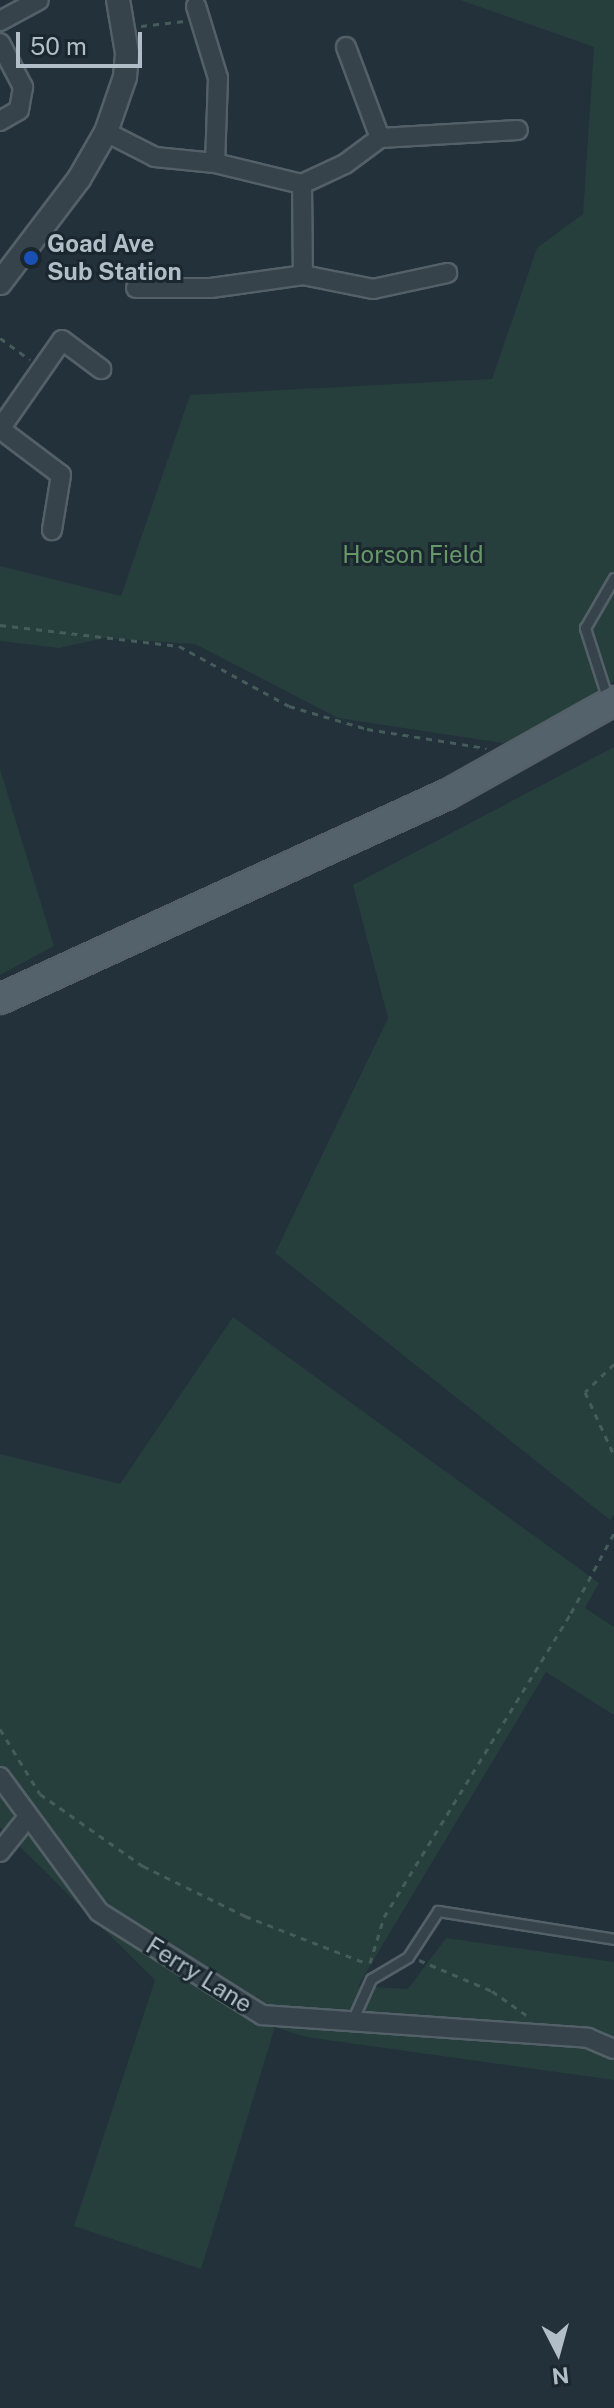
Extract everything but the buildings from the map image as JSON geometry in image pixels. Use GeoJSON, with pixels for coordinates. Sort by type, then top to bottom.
{"type":"FeatureCollection","features":[{"type":"Feature","properties":{"kind":"main road"},"geometry":{"type":"LineString","coordinates":[[0,999],[503,764],[611,702]]}},
{"type":"Feature","properties":{"kind":"street"},"geometry":{"type":"LineString","coordinates":[[0,21],[39,0]]}},
{"type":"Feature","properties":{"kind":"street"},"geometry":{"type":"LineString","coordinates":[[0,283],[79,179],[106,132],[125,77],[124,27],[118,0]]}},
{"type":"Feature","properties":{"kind":"street"},"geometry":{"type":"LineString","coordinates":[[198,13],[218,78],[215,163]]}},
{"type":"Feature","properties":{"kind":"street"},"geometry":{"type":"LineString","coordinates":[[0,43],[23,87],[19,110],[0,121]]}},
{"type":"Feature","properties":{"kind":"street"},"geometry":{"type":"LineString","coordinates":[[346,47],[380,138]]}},
{"type":"Feature","properties":{"kind":"street"},"geometry":{"type":"LineString","coordinates":[[106,132],[155,157],[215,163],[302,184],[345,164],[380,138],[518,130]]}},
{"type":"Feature","properties":{"kind":"street"},"geometry":{"type":"LineString","coordinates":[[302,184],[303,275]]}},
{"type":"Feature","properties":{"kind":"street"},"geometry":{"type":"LineString","coordinates":[[136,288],[211,288],[303,275],[373,289],[447,273]]}},
{"type":"Feature","properties":{"kind":"street"},"geometry":{"type":"LineString","coordinates":[[52,530],[61,475],[0,429],[62,340],[101,369]]}},
{"type":"Feature","properties":{"kind":"street","name":"Ferry Lane"},"geometry":{"type":"LineString","coordinates":[[0,1777],[27,1818],[99,1912],[262,2015],[588,2038],[614,2049]]}},
{"type":"Feature","properties":{"kind":"street"},"geometry":{"type":"LineString","coordinates":[[0,1852],[27,1818]]}},
{"type":"Feature","properties":{"kind":"lane"},"geometry":{"type":"LineString","coordinates":[[611,702],[585,628],[614,578]]}},
{"type":"Feature","properties":{"kind":"lane"},"geometry":{"type":"LineString","coordinates":[[352,2021],[371,1979],[401,1961],[438,1911],[614,1939]]}},
{"type":"Feature","properties":{"kind":"path"},"geometry":{"type":"LineString","coordinates":[[124,27],[198,13]]}},
{"type":"Feature","properties":{"kind":"path"},"geometry":{"type":"LineString","coordinates":[[0,338],[42,369]]}},
{"type":"Feature","properties":{"kind":"path"},"geometry":{"type":"LineString","coordinates":[[0,625],[179,646],[289,706],[367,729],[484,746],[503,764]]}},
{"type":"Feature","properties":{"kind":"path"},"geometry":{"type":"LineString","coordinates":[[614,1364],[585,1392],[614,1455]]}},
{"type":"Feature","properties":{"kind":"path"},"geometry":{"type":"LineString","coordinates":[[365,1979],[384,1917],[571,1613],[614,1533]]}},
{"type":"Feature","properties":{"kind":"path"},"geometry":{"type":"LineString","coordinates":[[0,1729],[40,1794],[143,1866],[245,1916],[369,1965],[417,1959],[492,1991],[557,2036]]}},
{"type":"Feature","properties":{"kind":"green space","name":"Horson Field"},"geometry":{"type":"Polygon","coordinates":[[[460,0],[614,0],[614,681],[509,744],[338,718],[195,644],[105,638],[59,648],[0,641],[0,566],[121,596],[190,395],[492,379],[537,248],[583,214],[594,47],[460,0]]]}},
{"type":"Feature","properties":{"kind":"green space"},"geometry":{"type":"Polygon","coordinates":[[[614,747],[614,1515],[610,1520],[275,1253],[388,1018],[353,885],[614,747]]]}},
{"type":"Feature","properties":{"kind":"green space"},"geometry":{"type":"Polygon","coordinates":[[[0,769],[54,946],[0,975],[0,769]]]}},
{"type":"Feature","properties":{"kind":"green space"},"geometry":{"type":"Polygon","coordinates":[[[233,1317],[599,1583],[585,1608],[614,1627],[614,1715],[546,1672],[358,1986],[408,1989],[446,1938],[614,1962],[614,2080],[306,2037],[275,2027],[201,2269],[74,2226],[155,1980],[0,1827],[0,1454],[120,1484],[233,1317]]]}},
{"type":"Feature","properties":{"kind":"place","name":"Goad Ave Sub Station"},"geometry":{"type":"Point","coordinates":[31,258]}}]}
